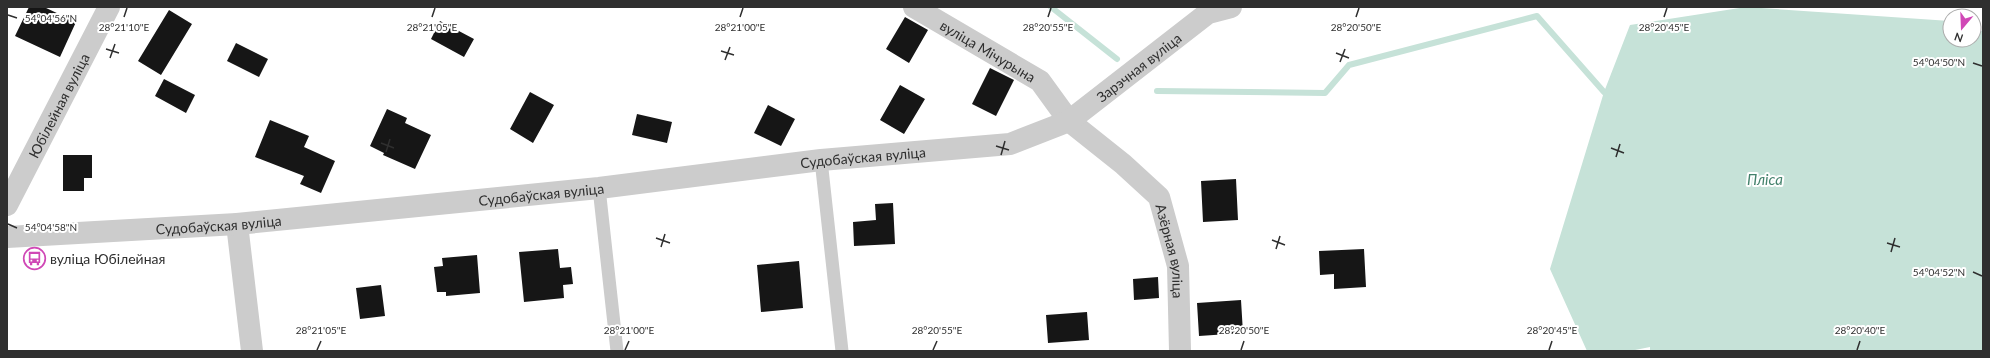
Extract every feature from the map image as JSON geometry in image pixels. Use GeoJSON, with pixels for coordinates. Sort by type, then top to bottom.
{"type":"FeatureCollection","features":[{"type":"Feature","properties":{"kind":"street","name":"Юбілейная вуліца"},"geometry":{"type":"LineString","coordinates":[[7,204],[109,7]]}},
{"type":"Feature","properties":{"kind":"street","name":"вуліца Мічурына"},"geometry":{"type":"LineString","coordinates":[[914,7],[1040,81],[1069,121]]}},
{"type":"Feature","properties":{"kind":"street","name":"Зарэчная вуліца"},"geometry":{"type":"LineString","coordinates":[[1069,121],[1206,10],[1231,7]]}},
{"type":"Feature","properties":{"kind":"street","name":"Судобаўская вуліца"},"geometry":{"type":"LineString","coordinates":[[7,237],[237,224],[599,188],[821,160],[1010,144],[1069,121]]}},
{"type":"Feature","properties":{"kind":"street","name":"Азёрная вуліца"},"geometry":{"type":"LineString","coordinates":[[1069,121],[1123,164],[1159,197],[1178,266],[1180,351]]}},
{"type":"Feature","properties":{"kind":"street"},"geometry":{"type":"LineString","coordinates":[[237,224],[252,351]]}},
{"type":"Feature","properties":{"kind":"lane"},"geometry":{"type":"LineString","coordinates":[[821,160],[842,351]]}},
{"type":"Feature","properties":{"kind":"lane"},"geometry":{"type":"LineString","coordinates":[[599,188],[617,351]]}},
{"type":"Feature","properties":{"kind":"water","name":"Пліса"},"geometry":{"type":"Polygon","coordinates":[[[1746,7],[1942,20],[1942,48],[1982,48],[1982,31],[1983,32],[1983,351],[1650,351],[1650,347],[1630,351],[1587,351],[1550,269],[1604,92],[1630,25],[1746,7]]]}},
{"type":"Feature","properties":{"kind":"building"},"geometry":{"type":"Polygon","coordinates":[[[29,7],[44,7],[76,22],[60,57],[15,36],[29,7]]]}},
{"type":"Feature","properties":{"kind":"building"},"geometry":{"type":"Polygon","coordinates":[[[169,10],[192,24],[161,75],[138,61],[169,10]]]}},
{"type":"Feature","properties":{"kind":"building"},"geometry":{"type":"Polygon","coordinates":[[[905,17],[928,30],[909,63],[886,49],[905,17]]]}},
{"type":"Feature","properties":{"kind":"building"},"geometry":{"type":"Polygon","coordinates":[[[440,21],[474,39],[464,57],[431,39],[440,21]]]}},
{"type":"Feature","properties":{"kind":"building"},"geometry":{"type":"Polygon","coordinates":[[[236,43],[268,59],[259,77],[227,61],[236,43]]]}},
{"type":"Feature","properties":{"kind":"building"},"geometry":{"type":"Polygon","coordinates":[[[990,68],[1014,80],[996,116],[972,104],[990,68]]]}},
{"type":"Feature","properties":{"kind":"building"},"geometry":{"type":"Polygon","coordinates":[[[164,79],[195,95],[186,113],[155,96],[164,79]]]}},
{"type":"Feature","properties":{"kind":"building"},"geometry":{"type":"Polygon","coordinates":[[[900,85],[925,99],[904,134],[880,120],[900,85]]]}},
{"type":"Feature","properties":{"kind":"building"},"geometry":{"type":"Polygon","coordinates":[[[530,92],[554,105],[533,143],[510,129],[530,92]]]}},
{"type":"Feature","properties":{"kind":"building"},"geometry":{"type":"Polygon","coordinates":[[[768,105],[795,119],[781,146],[754,133],[768,105]]]}},
{"type":"Feature","properties":{"kind":"building"},"geometry":{"type":"Polygon","coordinates":[[[387,109],[407,118],[405,123],[431,135],[415,169],[383,155],[384,153],[370,146],[387,109]]]}},
{"type":"Feature","properties":{"kind":"building"},"geometry":{"type":"Polygon","coordinates":[[[637,114],[672,122],[667,143],[632,135],[637,114]]]}},
{"type":"Feature","properties":{"kind":"building"},"geometry":{"type":"Polygon","coordinates":[[[270,120],[309,136],[304,147],[335,161],[321,193],[300,184],[304,176],[255,157],[270,120]]]}},
{"type":"Feature","properties":{"kind":"building"},"geometry":{"type":"Polygon","coordinates":[[[63,155],[92,155],[92,178],[84,178],[84,191],[63,191],[63,155]]]}},
{"type":"Feature","properties":{"kind":"building"},"geometry":{"type":"Polygon","coordinates":[[[1236,179],[1238,220],[1203,222],[1201,181],[1236,179]]]}},
{"type":"Feature","properties":{"kind":"building"},"geometry":{"type":"Polygon","coordinates":[[[893,203],[895,244],[854,246],[853,222],[876,220],[875,204],[893,203]]]}},
{"type":"Feature","properties":{"kind":"building"},"geometry":{"type":"Polygon","coordinates":[[[558,249],[560,268],[571,267],[573,284],[563,285],[564,298],[524,302],[519,252],[558,249]]]}},
{"type":"Feature","properties":{"kind":"building"},"geometry":{"type":"Polygon","coordinates":[[[1364,249],[1366,287],[1334,289],[1334,274],[1320,275],[1319,251],[1364,249]]]}},
{"type":"Feature","properties":{"kind":"building"},"geometry":{"type":"Polygon","coordinates":[[[477,255],[480,293],[446,296],[446,292],[437,292],[434,267],[443,266],[442,258],[477,255]]]}},
{"type":"Feature","properties":{"kind":"building"},"geometry":{"type":"Polygon","coordinates":[[[799,261],[803,308],[761,312],[757,265],[799,261]]]}},
{"type":"Feature","properties":{"kind":"building"},"geometry":{"type":"Polygon","coordinates":[[[1158,277],[1159,298],[1134,300],[1133,279],[1158,277]]]}},
{"type":"Feature","properties":{"kind":"building"},"geometry":{"type":"Polygon","coordinates":[[[381,285],[385,316],[360,319],[356,288],[381,285]]]}},
{"type":"Feature","properties":{"kind":"building"},"geometry":{"type":"Polygon","coordinates":[[[1241,300],[1243,333],[1199,336],[1197,303],[1241,300]]]}},
{"type":"Feature","properties":{"kind":"building"},"geometry":{"type":"Polygon","coordinates":[[[1087,312],[1089,340],[1048,343],[1046,315],[1087,312]]]}},
{"type":"Feature","properties":{"kind":"waterway"},"geometry":{"type":"LineString","coordinates":[[1051,7],[1117,59]]}},
{"type":"Feature","properties":{"kind":"waterway"},"geometry":{"type":"LineString","coordinates":[[1157,91],[1325,93],[1349,65],[1537,16],[1604,92]]}},
{"type":"Feature","properties":{"kind":"place","name":"вуліца Юбілейная"},"geometry":{"type":"Point","coordinates":[35,258]}}]}
